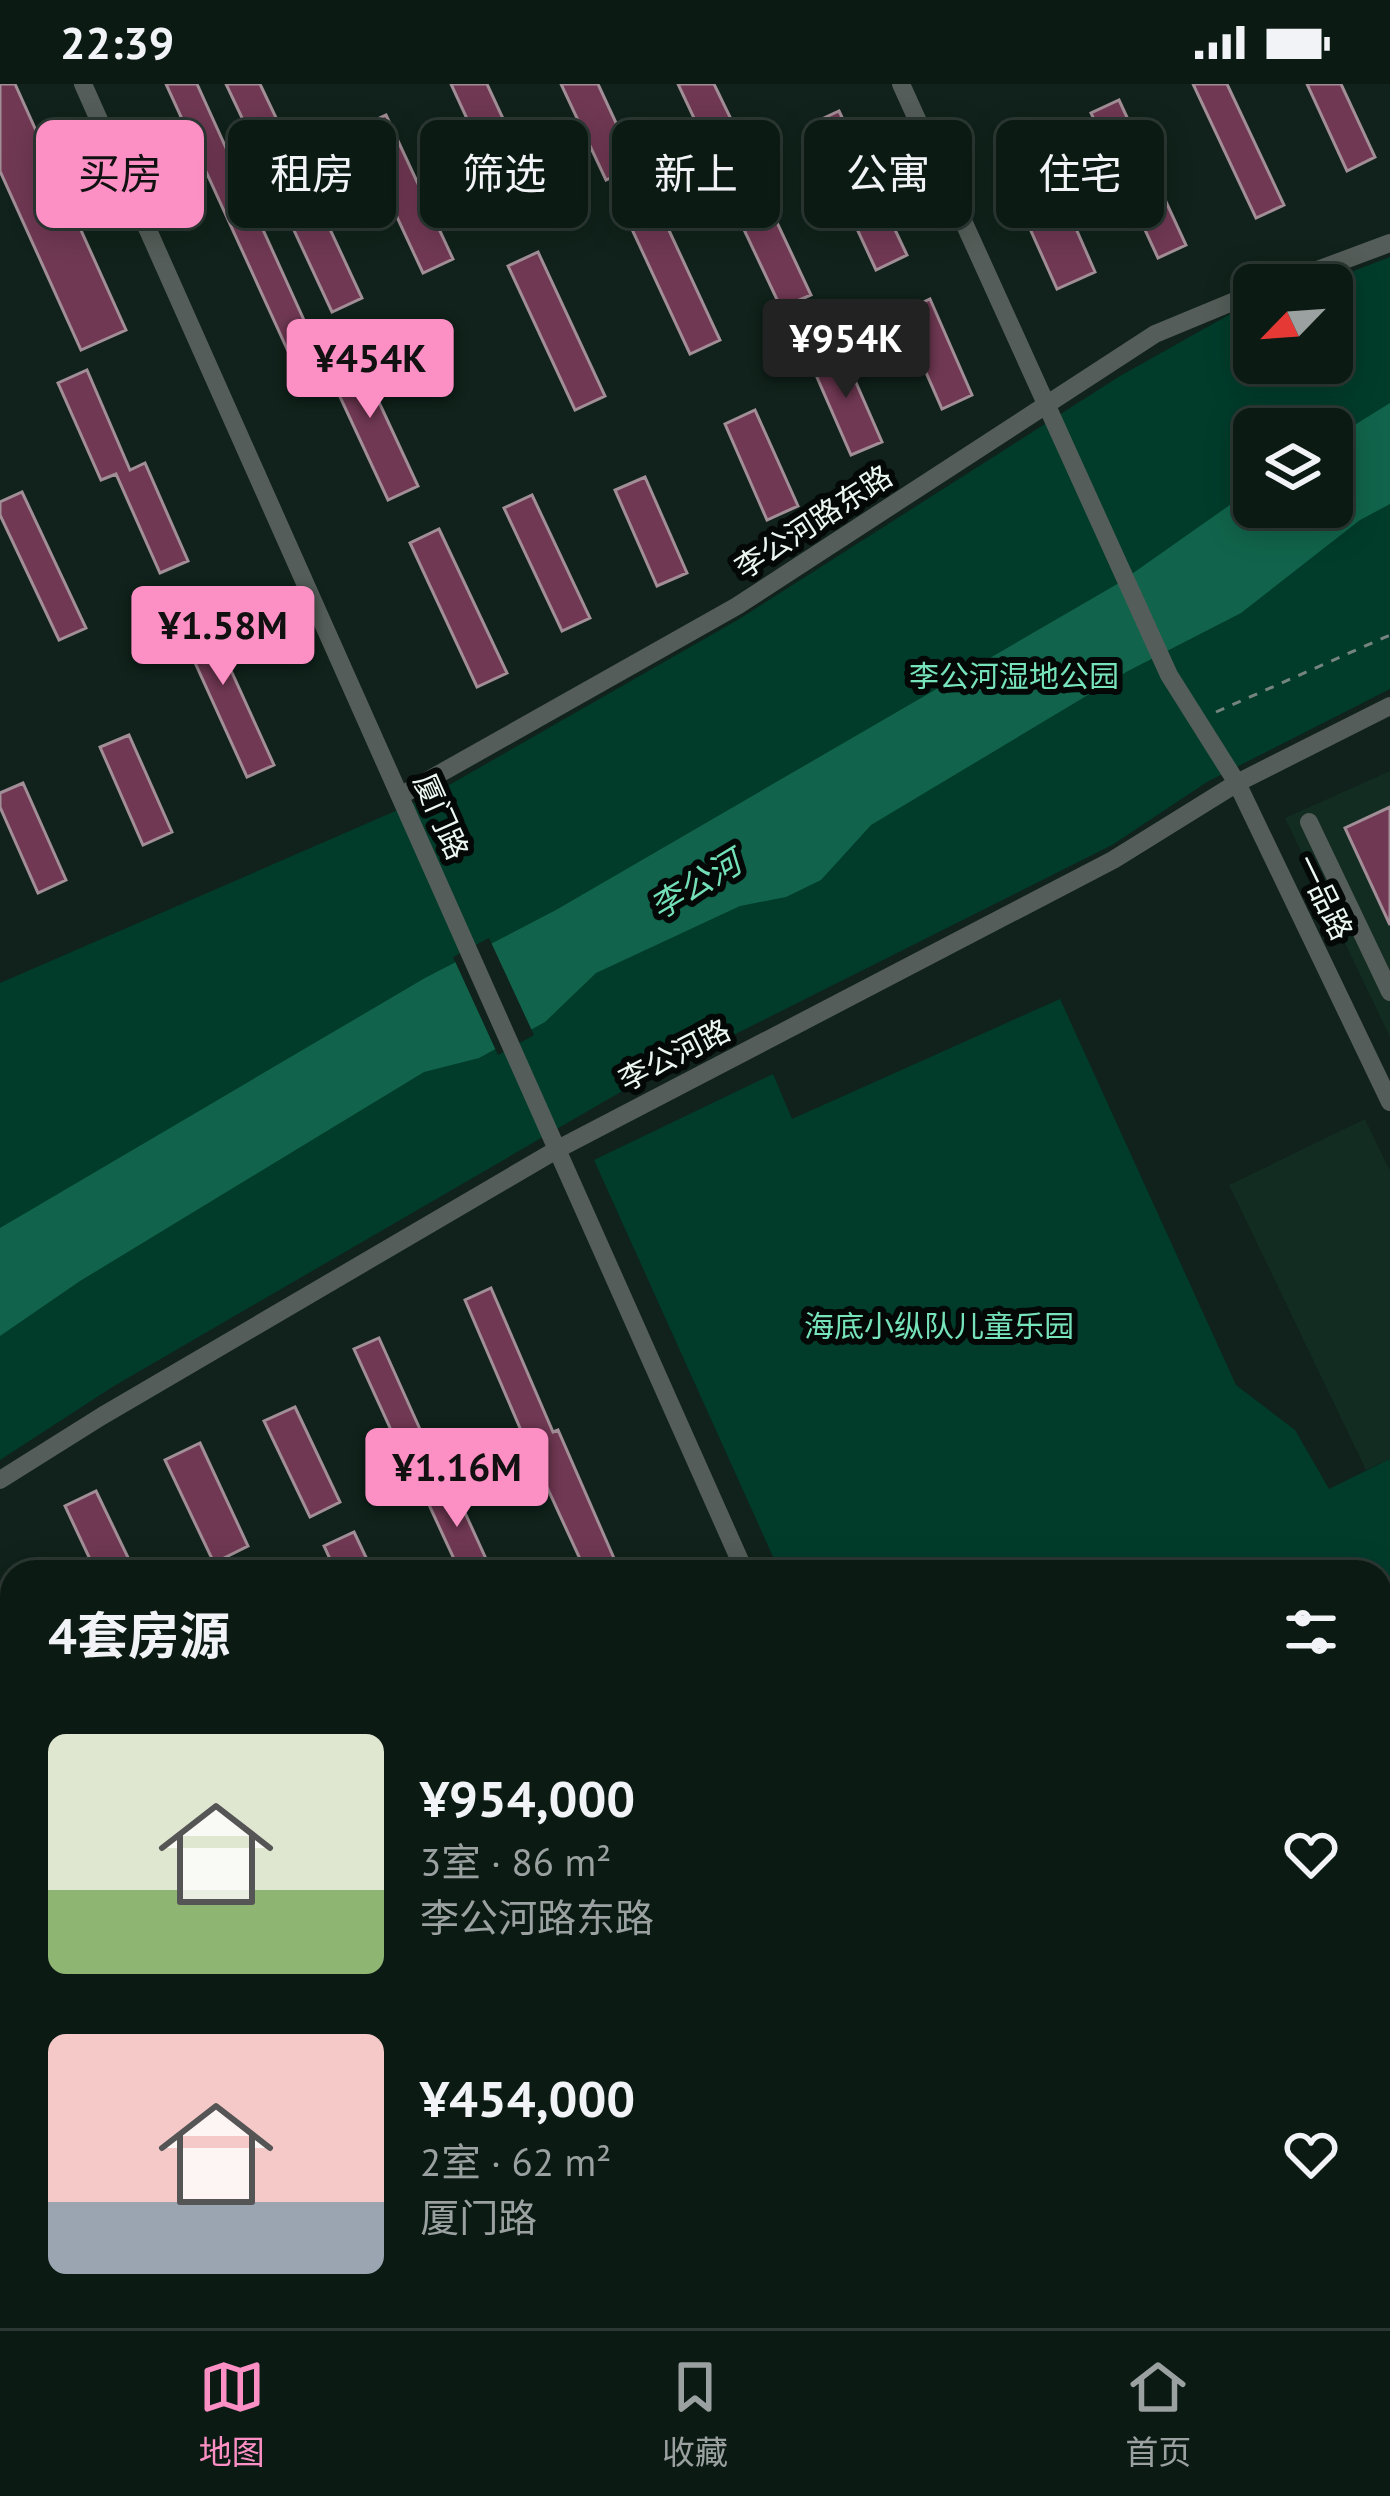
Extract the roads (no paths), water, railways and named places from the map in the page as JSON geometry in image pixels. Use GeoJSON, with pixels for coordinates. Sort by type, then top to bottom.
{"type":"FeatureCollection","features":[{"type":"Feature","properties":{"kind":"street","name":"厦门路"},"geometry":{"type":"LineString","coordinates":[[82,84],[740,1560]]}},
{"type":"Feature","properties":{"kind":"street","name":"一品路"},"geometry":{"type":"LineString","coordinates":[[901,84],[1169,675],[1237,783],[1390,1102]]}},
{"type":"Feature","properties":{"kind":"street"},"geometry":{"type":"LineString","coordinates":[[1334,264],[1390,243]]}},
{"type":"Feature","properties":{"kind":"street","name":"李公河路东路"},"geometry":{"type":"LineString","coordinates":[[400,796],[736,606],[1155,334],[1233,302]]}},
{"type":"Feature","properties":{"kind":"street","name":"李公河路"},"geometry":{"type":"LineString","coordinates":[[0,1480],[102,1415],[557,1149],[1113,860],[1237,783],[1390,706]]}},
{"type":"Feature","properties":{"kind":"street"},"geometry":{"type":"LineString","coordinates":[[1309,822],[1390,992]]}},
{"type":"Feature","properties":{"kind":"water"},"geometry":{"type":"Polygon","coordinates":[[[1390,403],[1390,504],[1353,525],[1353,426],[1390,403]]]}},
{"type":"Feature","properties":{"kind":"water","name":"李公河"},"geometry":{"type":"Polygon","coordinates":[[[1233,503],[1233,528],[1350,528],[1241,613],[1128,671],[871,825],[821,880],[786,897],[740,906],[596,973],[545,1022],[479,1058],[424,1072],[80,1281],[0,1336],[0,1228],[425,978],[556,910],[1119,583],[1233,503]]]}},
{"type":"Feature","properties":{"kind":"park label","name":"李公河湿地公园"},"geometry":{"type":"Point","coordinates":[1014,675]}},
{"type":"Feature","properties":{"kind":"park label","name":"海底小纵队儿童乐园"},"geometry":{"type":"Point","coordinates":[939,1325]}}]}
